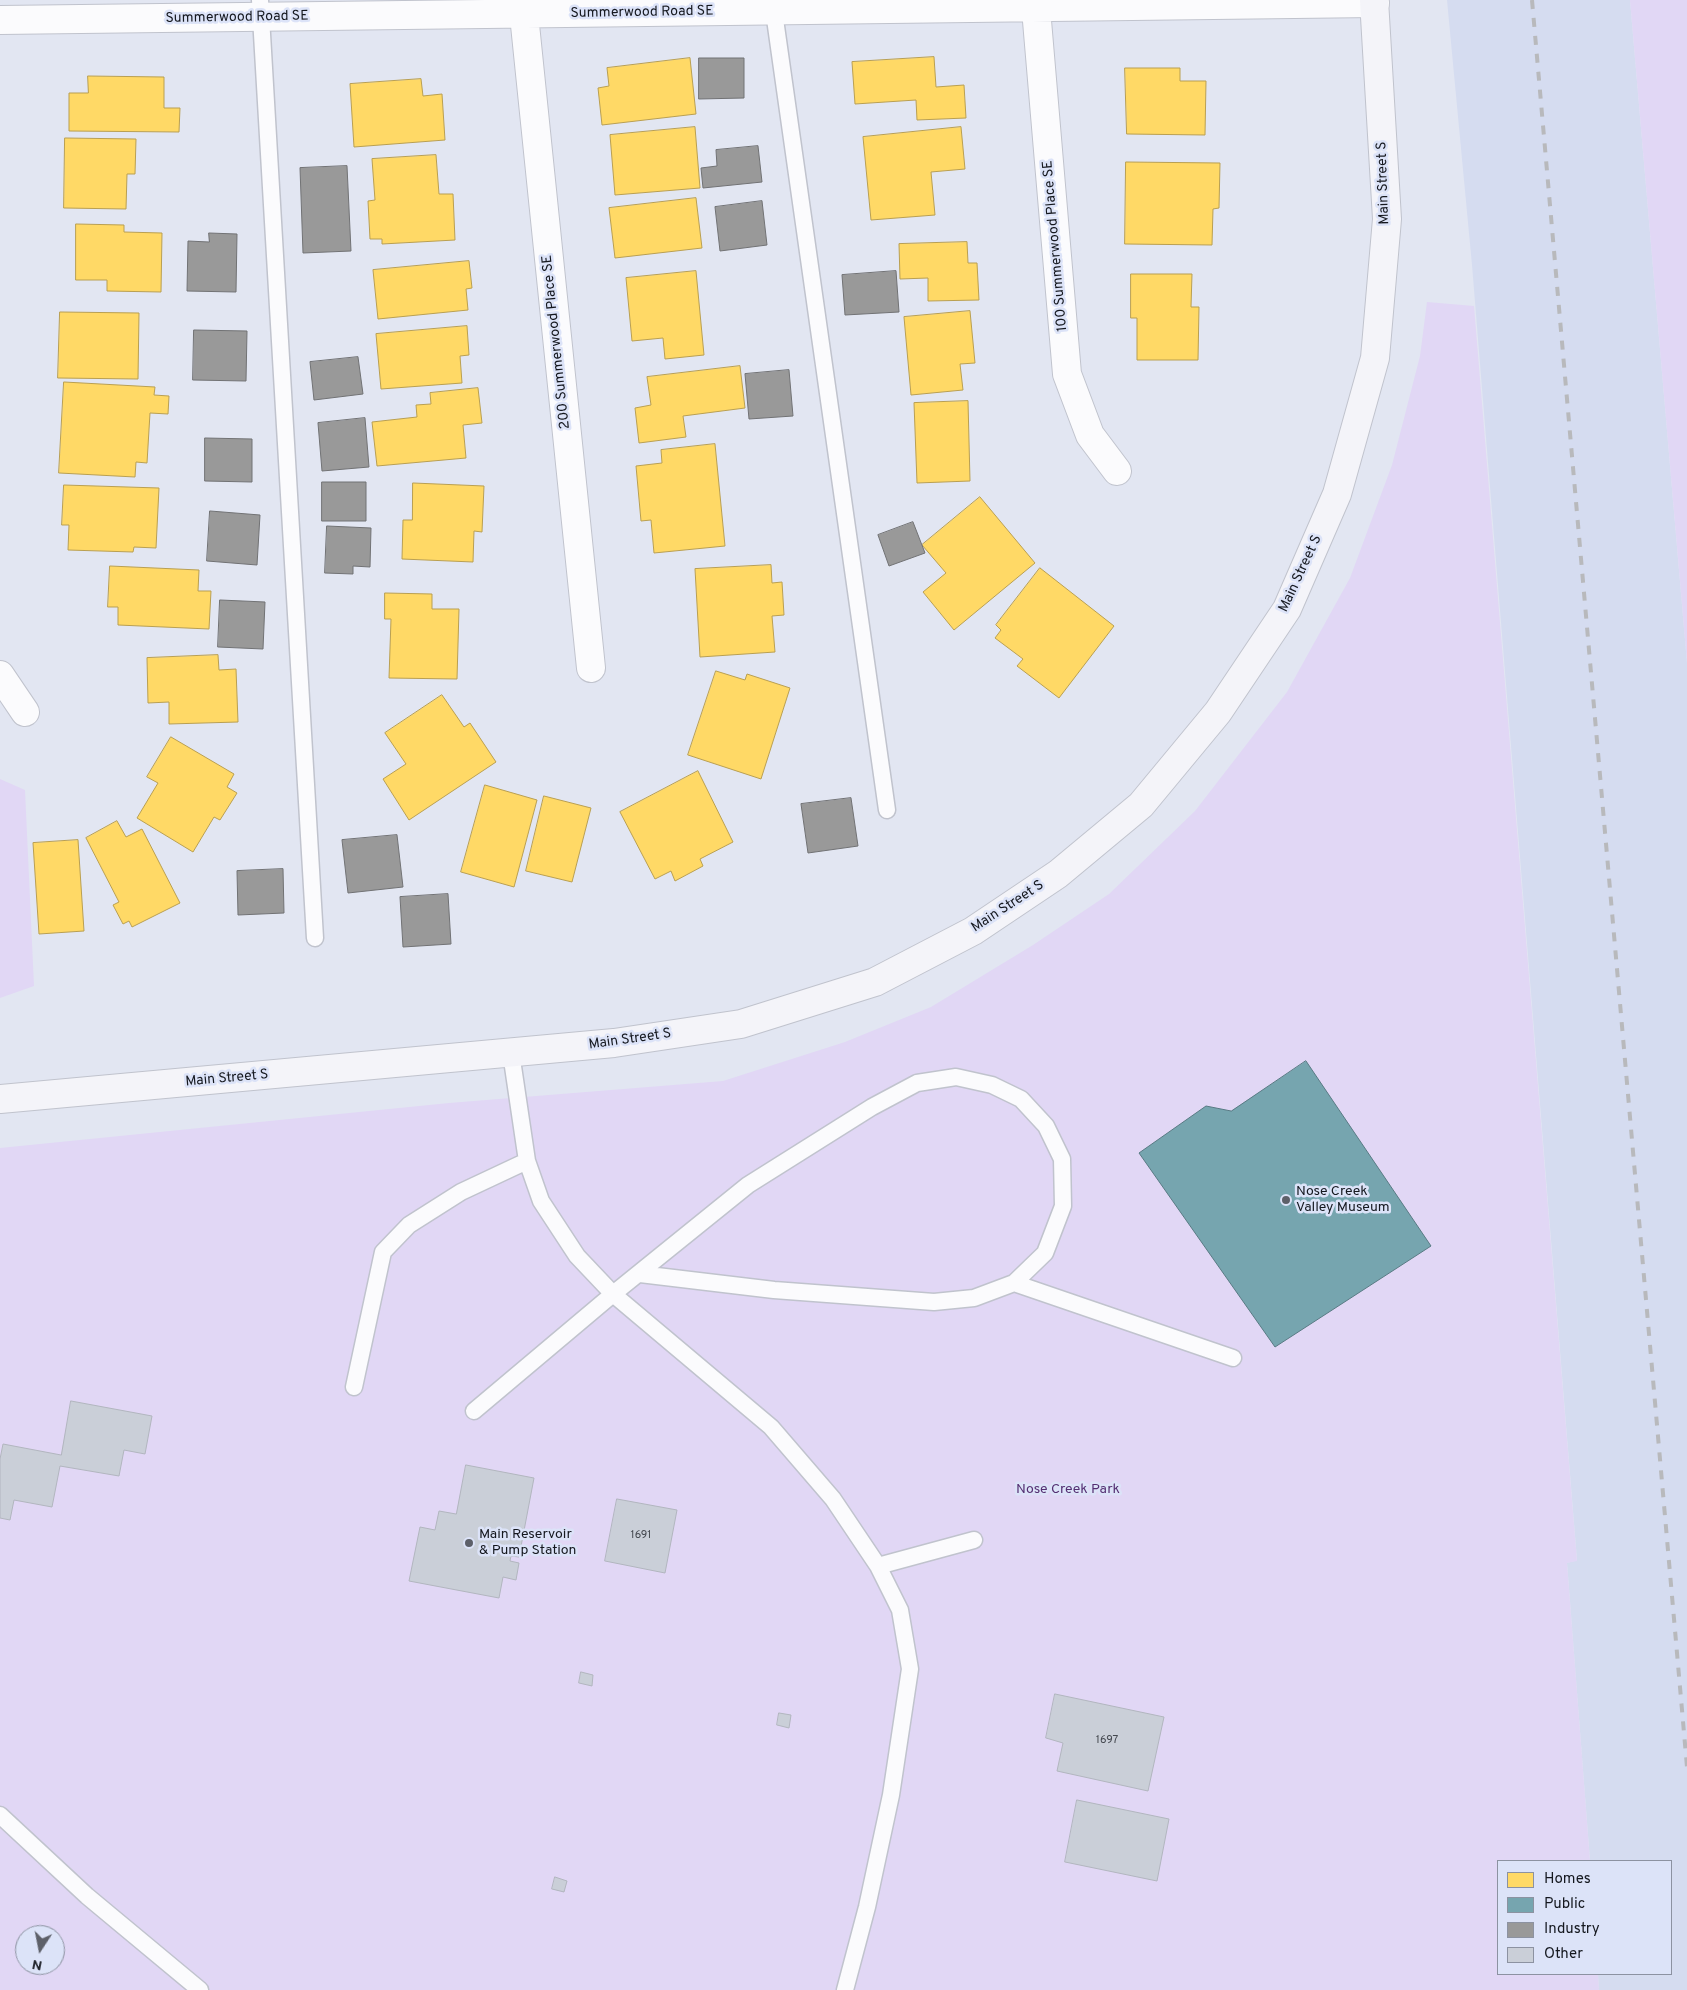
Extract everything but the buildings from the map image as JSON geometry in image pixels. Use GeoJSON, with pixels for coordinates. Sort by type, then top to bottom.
{"type":"FeatureCollection","features":[{"type":"Feature","properties":{"kind":"main road","name":"Main Street S"},"geometry":{"type":"LineString","coordinates":[[0,1098],[614,1043],[741,1024],[875,982],[973,931],[1058,874],[1141,805],[1218,712],[1287,609],[1337,494],[1375,358],[1387,219],[1375,2]]}},
{"type":"Feature","properties":{"kind":"street","name":"Summerwood Road SE"},"geometry":{"type":"LineString","coordinates":[[0,20],[260,9],[524,14],[1036,9],[1375,2]]}},
{"type":"Feature","properties":{"kind":"street","name":"100 Summerwood Place SE"},"geometry":{"type":"LineString","coordinates":[[1036,9],[1067,374],[1090,435],[1117,471]]}},
{"type":"Feature","properties":{"kind":"street","name":"200 Summerwood Place SE"},"geometry":{"type":"LineString","coordinates":[[524,14],[591,668]]}},
{"type":"Feature","properties":{"kind":"street"},"geometry":{"type":"LineString","coordinates":[[0,675],[24,712]]}},
{"type":"Feature","properties":{"kind":"lane"},"geometry":{"type":"LineString","coordinates":[[260,9],[314,938]]}},
{"type":"Feature","properties":{"kind":"lane"},"geometry":{"type":"LineString","coordinates":[[774,12],[887,810]]}},
{"type":"Feature","properties":{"kind":"lane"},"geometry":{"type":"LineString","coordinates":[[511,1053],[527,1161],[541,1201],[577,1256],[613,1294],[771,1427],[833,1499],[878,1566],[900,1610],[910,1669],[891,1795],[868,1907],[846,1990]]}},
{"type":"Feature","properties":{"kind":"lane"},"geometry":{"type":"LineString","coordinates":[[474,1411],[613,1294],[748,1185],[872,1107],[917,1083],[956,1077],[992,1085],[1021,1099],[1046,1126],[1062,1160],[1063,1206],[1045,1253],[1014,1283],[974,1298],[934,1302],[774,1290],[640,1274]]}},
{"type":"Feature","properties":{"kind":"lane"},"geometry":{"type":"LineString","coordinates":[[354,1387],[383,1252],[409,1225],[461,1192],[527,1161]]}},
{"type":"Feature","properties":{"kind":"lane"},"geometry":{"type":"LineString","coordinates":[[1014,1283],[1233,1358]]}},
{"type":"Feature","properties":{"kind":"lane"},"geometry":{"type":"LineString","coordinates":[[878,1566],[974,1540]]}},
{"type":"Feature","properties":{"kind":"lane"},"geometry":{"type":"LineString","coordinates":[[0,1815],[87,1896],[200,1990]]}},
{"type":"Feature","properties":{"kind":"shaded area"},"geometry":{"type":"Polygon","coordinates":[[[1447,0],[1630,0],[1687,663],[1687,1990],[1599,1990],[1598,1975],[1672,1975],[1672,1860],[1590,1860],[1567,1563],[1577,1560],[1472,265],[1447,0]]]}},
{"type":"Feature","properties":{"kind":"green space"},"geometry":{"type":"Polygon","coordinates":[[[1630,0],[1687,0],[1687,663],[1630,0]]]}},
{"type":"Feature","properties":{"kind":"green space","name":"Nose Creek Park"},"geometry":{"type":"Polygon","coordinates":[[[1427,302],[1474,306],[1577,1561],[1567,1563],[1590,1860],[1497,1860],[1497,1975],[1598,1975],[1599,1990],[0,1990],[0,1148],[449,1103],[723,1081],[845,1042],[931,1007],[1033,945],[1109,894],[1195,811],[1287,692],[1350,578],[1392,465],[1420,356],[1427,302]]]}},
{"type":"Feature","properties":{"kind":"green space"},"geometry":{"type":"Polygon","coordinates":[[[0,779],[25,790],[34,986],[0,998],[0,779]]]}},
{"type":"Feature","properties":{"kind":"railway"},"geometry":{"type":"LineString","coordinates":[[1532,0],[1687,1767]]}},
{"type":"Feature","properties":{"kind":"place","name":"Nose Creek Valley Museum"},"geometry":{"type":"Point","coordinates":[1286,1200]}},
{"type":"Feature","properties":{"kind":"place","name":"Main Reservoir & Pump Station"},"geometry":{"type":"Point","coordinates":[469,1543]}}]}
